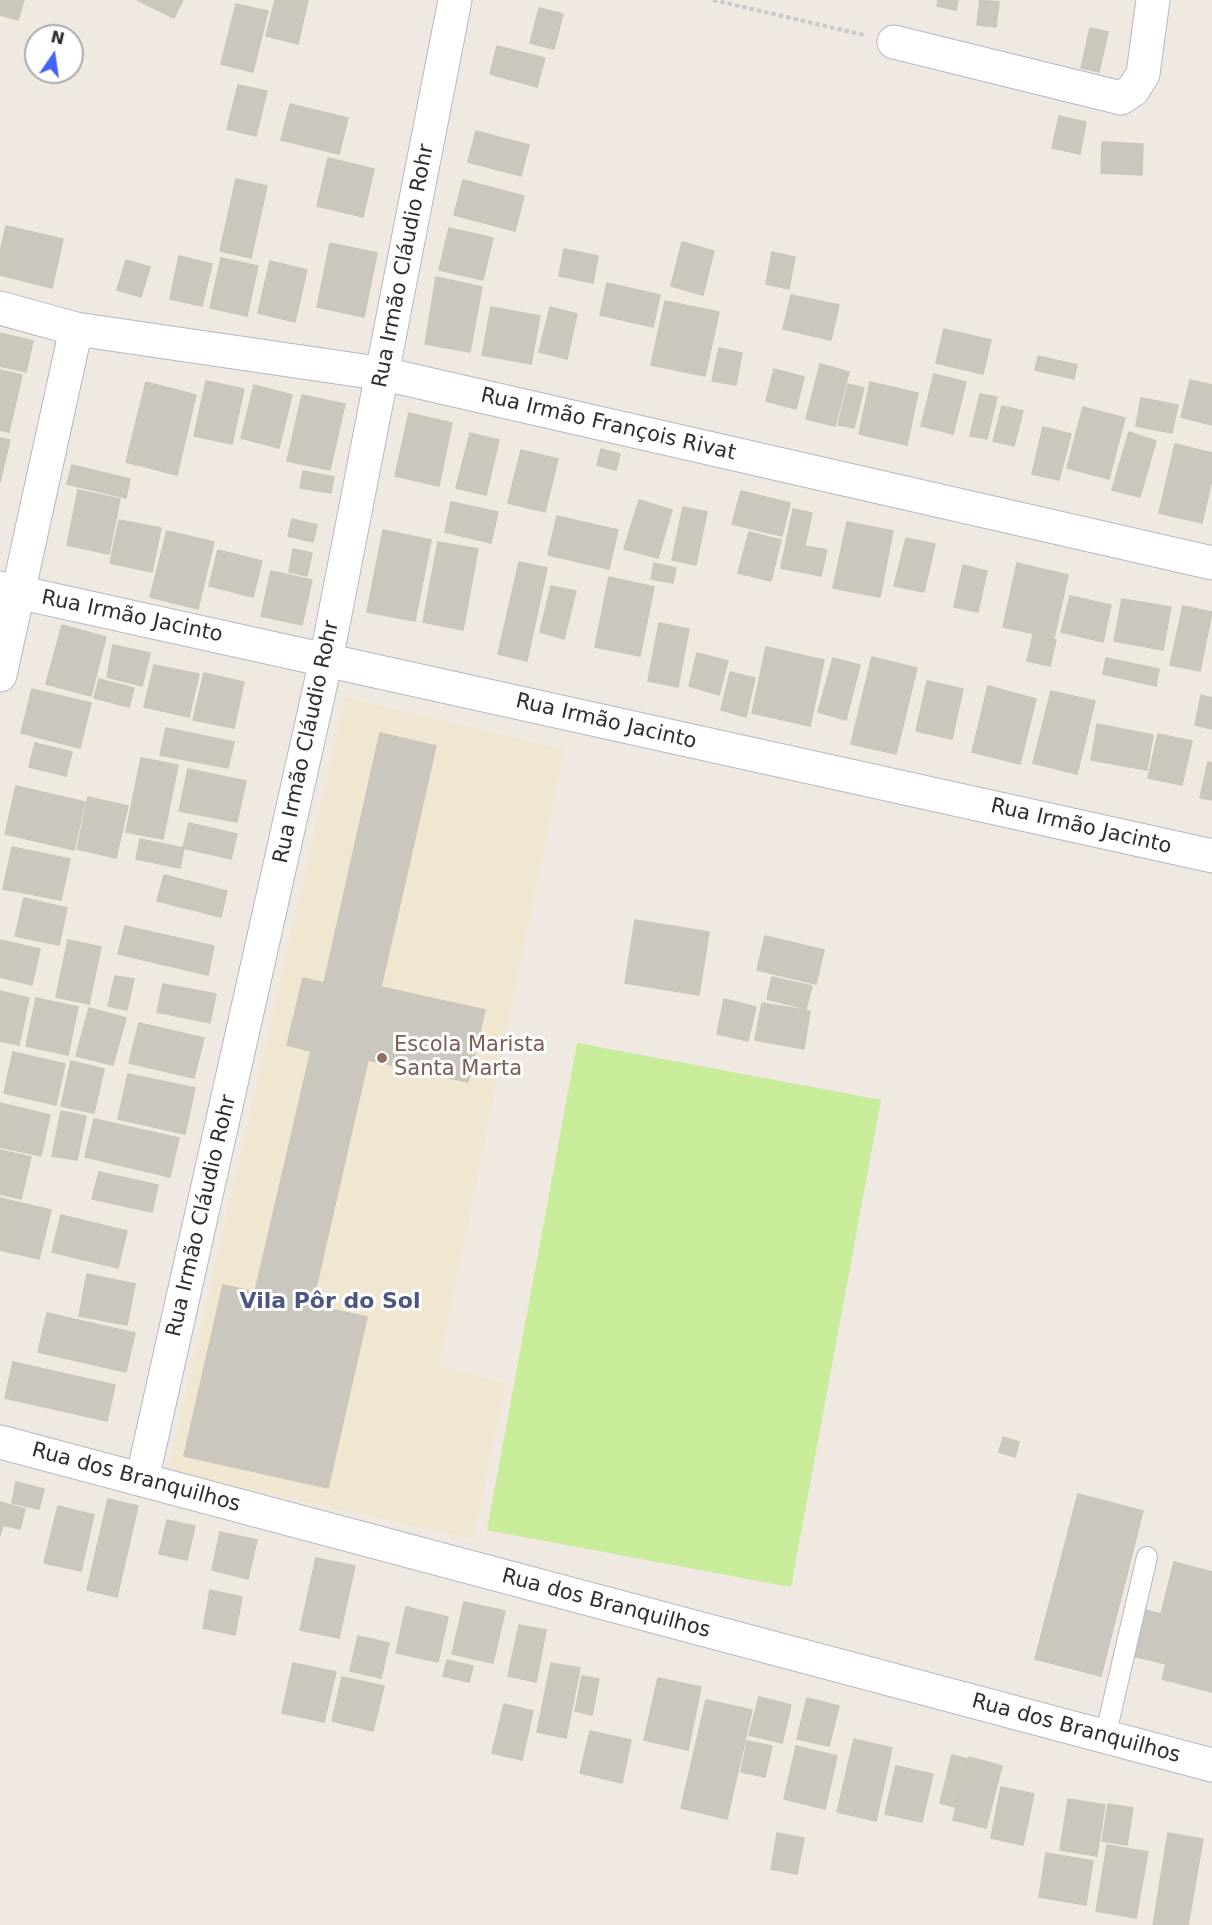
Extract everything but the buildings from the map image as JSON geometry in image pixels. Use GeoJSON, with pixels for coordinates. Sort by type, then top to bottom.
{"type":"FeatureCollection","features":[{"type":"Feature","properties":{"kind":"street","name":"Rua Irmão Cláudio Rohr"},"geometry":{"type":"LineString","coordinates":[[142,1480],[326,660],[384,374],[455,0]]}},
{"type":"Feature","properties":{"kind":"street"},"geometry":{"type":"LineString","coordinates":[[894,42],[1121,98],[1133,90],[1143,74],[1153,0]]}},
{"type":"Feature","properties":{"kind":"street","name":"Rua Irmão François Rivat"},"geometry":{"type":"LineString","coordinates":[[0,308],[76,329],[384,374],[1212,563]]}},
{"type":"Feature","properties":{"kind":"street"},"geometry":{"type":"LineString","coordinates":[[0,675],[9,590],[76,329]]}},
{"type":"Feature","properties":{"kind":"street","name":"Rua Irmão Jacinto"},"geometry":{"type":"LineString","coordinates":[[9,590],[1212,856]]}},
{"type":"Feature","properties":{"kind":"street","name":"Rua dos Branquilhos"},"geometry":{"type":"LineString","coordinates":[[0,1442],[1212,1766]]}},
{"type":"Feature","properties":{"kind":"lane"},"geometry":{"type":"LineString","coordinates":[[1106,1737],[1147,1557]]}},
{"type":"Feature","properties":{"kind":"path"},"geometry":{"type":"LineString","coordinates":[[712,0],[894,42]]}},
{"type":"Feature","properties":{"kind":"shaded area","name":"Escola Marista Santa Marta"},"geometry":{"type":"Polygon","coordinates":[[[345,697],[564,750],[439,1366],[506,1383],[473,1539],[168,1471],[345,697]]]}},
{"type":"Feature","properties":{"kind":"green space"},"geometry":{"type":"Polygon","coordinates":[[[577,1043],[881,1100],[791,1587],[487,1530],[577,1043]]]}},
{"type":"Feature","properties":{"kind":"place","name":"Escola Marista Santa Marta"},"geometry":{"type":"Point","coordinates":[382,1058]}},
{"type":"Feature","properties":{"kind":"district","name":"Vila Pôr do Sol"},"geometry":{"type":"Point","coordinates":[330,1302]}}]}
